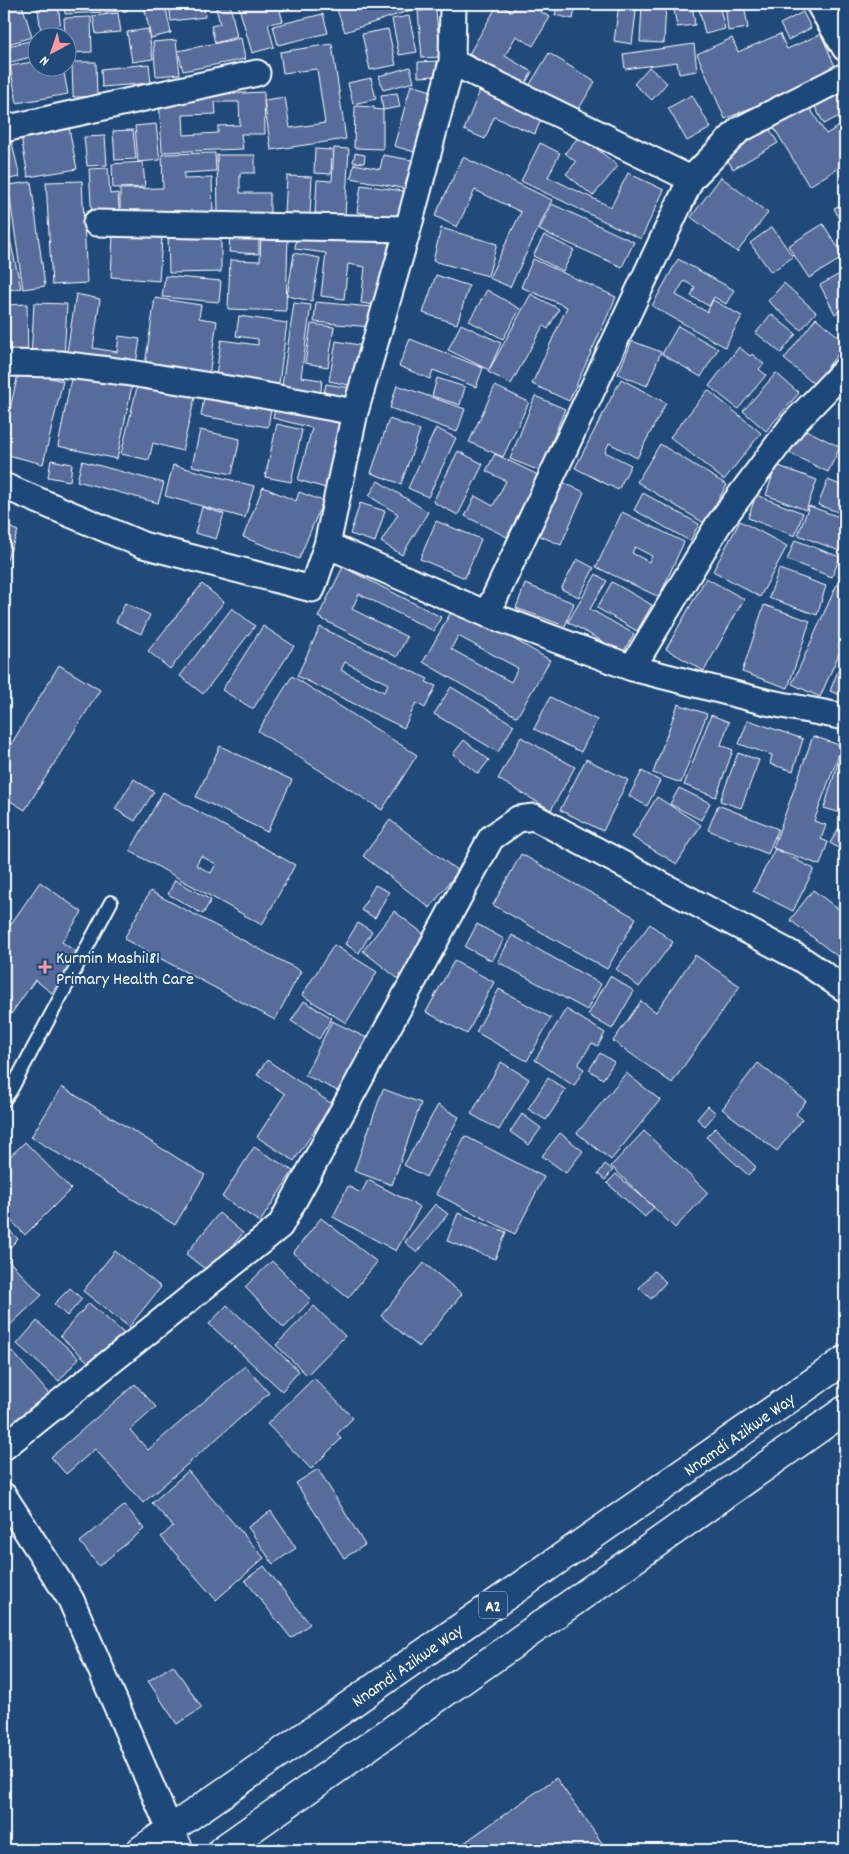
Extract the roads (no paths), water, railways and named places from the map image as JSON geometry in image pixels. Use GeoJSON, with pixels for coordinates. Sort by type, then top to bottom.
{"type":"FeatureCollection","features":[{"type":"Feature","properties":{"kind":"highway","name":"Nnamdi Azikwe Way"},"geometry":{"type":"LineString","coordinates":[[141,1850],[175,1840],[845,1360]]}},
{"type":"Feature","properties":{"kind":"highway","name":"A2"},"geometry":{"type":"LineString","coordinates":[[222,1850],[845,1410]]}},
{"type":"Feature","properties":{"kind":"street"},"geometry":{"type":"LineString","coordinates":[[4,486],[144,545],[312,589],[327,545],[354,412],[408,229],[452,62],[453,4]]}},
{"type":"Feature","properties":{"kind":"street"},"geometry":{"type":"LineString","coordinates":[[819,4],[845,48]]}},
{"type":"Feature","properties":{"kind":"street"},"geometry":{"type":"LineString","coordinates":[[452,62],[691,179]]}},
{"type":"Feature","properties":{"kind":"street"},"geometry":{"type":"LineString","coordinates":[[4,129],[257,73]]}},
{"type":"Feature","properties":{"kind":"street"},"geometry":{"type":"LineString","coordinates":[[487,614],[691,179],[739,130],[845,76]]}},
{"type":"Feature","properties":{"kind":"street"},"geometry":{"type":"LineString","coordinates":[[96,224],[408,229]]}},
{"type":"Feature","properties":{"kind":"street"},"geometry":{"type":"LineString","coordinates":[[4,363],[60,364],[124,372],[354,412]]}},
{"type":"Feature","properties":{"kind":"street"},"geometry":{"type":"LineString","coordinates":[[632,668],[718,525],[794,423],[845,370]]}},
{"type":"Feature","properties":{"kind":"street"},"geometry":{"type":"LineString","coordinates":[[327,545],[487,614],[632,668],[766,702],[845,717]]}},
{"type":"Feature","properties":{"kind":"street"},"geometry":{"type":"LineString","coordinates":[[4,1447],[280,1226],[491,838],[518,819],[534,817],[801,959],[845,989]]}},
{"type":"Feature","properties":{"kind":"street"},"geometry":{"type":"LineString","coordinates":[[4,1496],[71,1600],[175,1840]]}},
{"type":"Feature","properties":{"kind":"lane"},"geometry":{"type":"LineString","coordinates":[[4,1100],[111,902]]}},
{"type":"Feature","properties":{"kind":"place","name":"Kurmin Mashi181 Primary Health Care"},"geometry":{"type":"Point","coordinates":[45,967]}}]}
